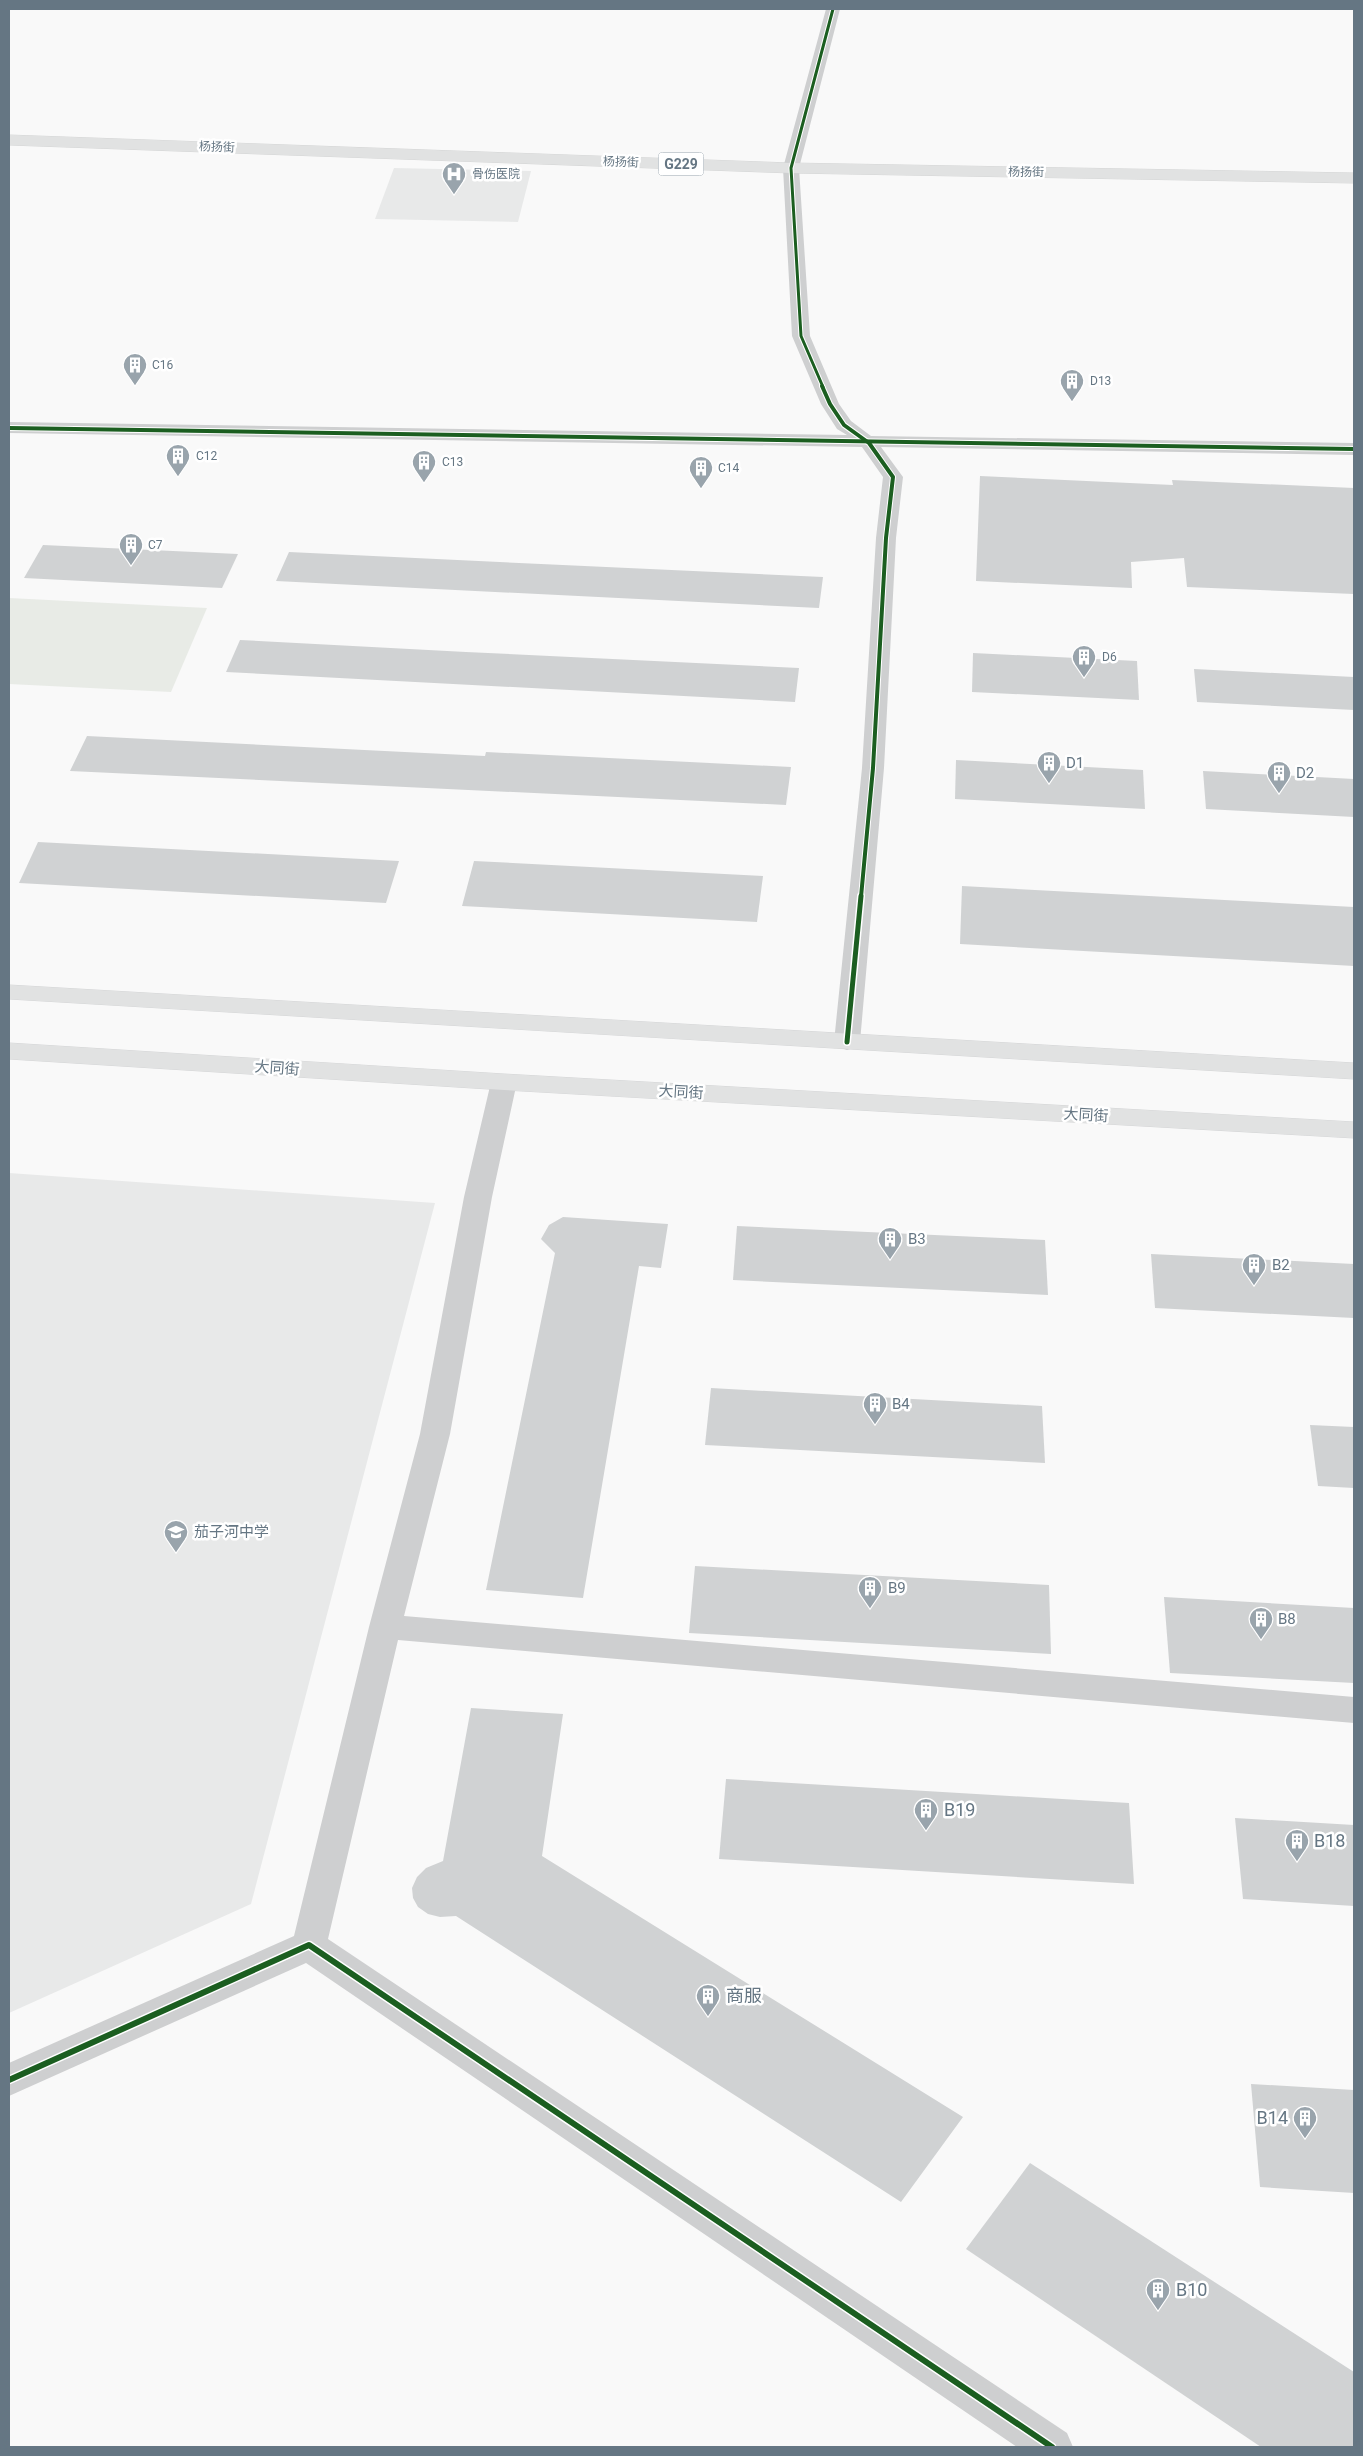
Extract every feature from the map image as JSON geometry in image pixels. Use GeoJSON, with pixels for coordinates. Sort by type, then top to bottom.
{"type":"FeatureCollection","features":[{"type":"Feature","properties":{"kind":"main road","name":"杨扬街"},"geometry":{"type":"LineString","coordinates":[[9,140],[791,168],[1354,178]]}},
{"type":"Feature","properties":{"kind":"main road"},"geometry":{"type":"LineString","coordinates":[[9,992],[1354,1072]]}},
{"type":"Feature","properties":{"kind":"main road","name":"大同街"},"geometry":{"type":"LineString","coordinates":[[9,1051],[504,1082],[1354,1130]]}},
{"type":"Feature","properties":{"kind":"street"},"geometry":{"type":"LineString","coordinates":[[833,9],[791,168],[801,336],[834,411],[844,426],[869,443],[893,477],[886,538],[873,768],[847,1042]]}},
{"type":"Feature","properties":{"kind":"street"},"geometry":{"type":"LineString","coordinates":[[9,428],[869,443],[1354,449]]}},
{"type":"Feature","properties":{"kind":"street"},"geometry":{"type":"LineString","coordinates":[[309,1945],[385,1627],[435,1434],[478,1197],[504,1082]]}},
{"type":"Feature","properties":{"kind":"street"},"geometry":{"type":"LineString","coordinates":[[385,1627],[1354,1710]]}},
{"type":"Feature","properties":{"kind":"street"},"geometry":{"type":"LineString","coordinates":[[9,2080],[309,1945]]}},
{"type":"Feature","properties":{"kind":"street"},"geometry":{"type":"LineString","coordinates":[[309,1945],[1052,2447]]}},
{"type":"Feature","properties":{"kind":"shaded area","name":"骨伤医院"},"geometry":{"type":"Polygon","coordinates":[[[394,168],[531,171],[518,222],[375,219],[394,168]]]}},
{"type":"Feature","properties":{"kind":"shaded area"},"geometry":{"type":"Polygon","coordinates":[[[9,598],[207,608],[171,692],[9,684],[9,598]]]}},
{"type":"Feature","properties":{"kind":"shaded area","name":"茄子河中学"},"geometry":{"type":"Polygon","coordinates":[[[9,1173],[435,1203],[251,1904],[9,2013],[9,1173]]]}},
{"type":"Feature","properties":{"kind":"building"},"geometry":{"type":"Polygon","coordinates":[[[980,476],[1173,485],[1172,480],[1354,488],[1354,594],[1187,587],[1184,558],[1131,562],[1132,588],[976,581],[980,476]]]}},
{"type":"Feature","properties":{"kind":"building","name":"C7"},"geometry":{"type":"Polygon","coordinates":[[[43,545],[238,554],[222,588],[24,578],[43,545]]]}},
{"type":"Feature","properties":{"kind":"building"},"geometry":{"type":"Polygon","coordinates":[[[289,552],[823,577],[819,608],[276,581],[289,552]]]}},
{"type":"Feature","properties":{"kind":"building"},"geometry":{"type":"Polygon","coordinates":[[[240,640],[799,668],[795,702],[226,672],[240,640]]]}},
{"type":"Feature","properties":{"kind":"building","name":"D6"},"geometry":{"type":"Polygon","coordinates":[[[973,653],[1137,661],[1139,700],[972,692],[973,653]]]}},
{"type":"Feature","properties":{"kind":"building"},"geometry":{"type":"Polygon","coordinates":[[[1194,669],[1354,677],[1354,710],[1197,702],[1194,669]]]}},
{"type":"Feature","properties":{"kind":"building"},"geometry":{"type":"Polygon","coordinates":[[[87,736],[485,756],[486,752],[791,767],[786,805],[70,771],[87,736]]]}},
{"type":"Feature","properties":{"kind":"building","name":"D1"},"geometry":{"type":"Polygon","coordinates":[[[956,760],[1143,770],[1145,809],[955,799],[956,760]]]}},
{"type":"Feature","properties":{"kind":"building","name":"D2"},"geometry":{"type":"Polygon","coordinates":[[[1203,771],[1354,779],[1354,817],[1206,809],[1203,771]]]}},
{"type":"Feature","properties":{"kind":"building"},"geometry":{"type":"Polygon","coordinates":[[[38,842],[399,861],[386,903],[19,883],[38,842]]]}},
{"type":"Feature","properties":{"kind":"building"},"geometry":{"type":"Polygon","coordinates":[[[474,861],[763,876],[757,922],[462,906],[474,861]]]}},
{"type":"Feature","properties":{"kind":"building"},"geometry":{"type":"Polygon","coordinates":[[[962,886],[1354,907],[1354,966],[960,944],[962,886]]]}},
{"type":"Feature","properties":{"kind":"building"},"geometry":{"type":"Polygon","coordinates":[[[563,1217],[668,1224],[661,1268],[639,1266],[583,1598],[486,1590],[555,1253],[541,1239],[549,1225],[563,1217]]]}},
{"type":"Feature","properties":{"kind":"building","name":"B3"},"geometry":{"type":"Polygon","coordinates":[[[737,1226],[1045,1240],[1048,1295],[733,1280],[737,1226]]]}},
{"type":"Feature","properties":{"kind":"building","name":"B2"},"geometry":{"type":"Polygon","coordinates":[[[1151,1254],[1354,1264],[1354,1318],[1155,1308],[1151,1254]]]}},
{"type":"Feature","properties":{"kind":"building","name":"B4"},"geometry":{"type":"Polygon","coordinates":[[[711,1388],[1042,1406],[1045,1463],[705,1445],[711,1388]]]}},
{"type":"Feature","properties":{"kind":"building"},"geometry":{"type":"Polygon","coordinates":[[[1310,1425],[1354,1427],[1354,1488],[1318,1486],[1310,1425]]]}},
{"type":"Feature","properties":{"kind":"building","name":"B9"},"geometry":{"type":"Polygon","coordinates":[[[695,1566],[1049,1585],[1051,1654],[689,1633],[695,1566]]]}},
{"type":"Feature","properties":{"kind":"building","name":"B8"},"geometry":{"type":"Polygon","coordinates":[[[1164,1597],[1354,1608],[1354,1683],[1170,1673],[1164,1597]]]}},
{"type":"Feature","properties":{"kind":"building","name":"商服"},"geometry":{"type":"Polygon","coordinates":[[[471,1708],[563,1714],[542,1856],[963,2117],[901,2202],[456,1916],[440,1917],[428,1914],[418,1907],[413,1898],[412,1888],[417,1877],[426,1868],[443,1861],[471,1708]]]}},
{"type":"Feature","properties":{"kind":"building","name":"B19"},"geometry":{"type":"Polygon","coordinates":[[[726,1779],[1129,1803],[1134,1884],[719,1859],[726,1779]]]}},
{"type":"Feature","properties":{"kind":"building","name":"B18"},"geometry":{"type":"Polygon","coordinates":[[[1235,1818],[1354,1825],[1354,1906],[1243,1899],[1235,1818]]]}},
{"type":"Feature","properties":{"kind":"building","name":"B14"},"geometry":{"type":"Polygon","coordinates":[[[1251,2084],[1354,2090],[1354,2193],[1260,2187],[1251,2084]]]}},
{"type":"Feature","properties":{"kind":"building","name":"B10"},"geometry":{"type":"Polygon","coordinates":[[[1030,2163],[1354,2372],[1354,2447],[1261,2447],[966,2249],[1030,2163]]]}},
{"type":"Feature","properties":{"kind":"cycle path"},"geometry":{"type":"LineString","coordinates":[[833,9],[791,168],[801,336],[830,404],[844,425],[869,443],[893,477],[886,538],[873,768],[847,1042]]}},
{"type":"Feature","properties":{"kind":"cycle path"},"geometry":{"type":"LineString","coordinates":[[9,428],[1354,449]]}},
{"type":"Feature","properties":{"kind":"cycle path"},"geometry":{"type":"LineString","coordinates":[[9,2080],[309,1945],[1052,2447]]}},
{"type":"Feature","properties":{"kind":"place","name":"骨伤医院"},"geometry":{"type":"Point","coordinates":[454,195]}},
{"type":"Feature","properties":{"kind":"place","name":"C16"},"geometry":{"type":"Point","coordinates":[135,386]}},
{"type":"Feature","properties":{"kind":"place","name":"D13"},"geometry":{"type":"Point","coordinates":[1072,402]}},
{"type":"Feature","properties":{"kind":"place","name":"C12"},"geometry":{"type":"Point","coordinates":[178,477]}},
{"type":"Feature","properties":{"kind":"place","name":"C13"},"geometry":{"type":"Point","coordinates":[424,483]}},
{"type":"Feature","properties":{"kind":"place","name":"C14"},"geometry":{"type":"Point","coordinates":[701,489]}},
{"type":"Feature","properties":{"kind":"place","name":"C7"},"geometry":{"type":"Point","coordinates":[131,566]}},
{"type":"Feature","properties":{"kind":"place","name":"D6"},"geometry":{"type":"Point","coordinates":[1084,678]}},
{"type":"Feature","properties":{"kind":"place","name":"D1"},"geometry":{"type":"Point","coordinates":[1049,784]}},
{"type":"Feature","properties":{"kind":"place","name":"D2"},"geometry":{"type":"Point","coordinates":[1279,794]}},
{"type":"Feature","properties":{"kind":"place","name":"B3"},"geometry":{"type":"Point","coordinates":[890,1260]}},
{"type":"Feature","properties":{"kind":"place","name":"B2"},"geometry":{"type":"Point","coordinates":[1254,1286]}},
{"type":"Feature","properties":{"kind":"place","name":"B4"},"geometry":{"type":"Point","coordinates":[875,1425]}},
{"type":"Feature","properties":{"kind":"place","name":"茄子河中学"},"geometry":{"type":"Point","coordinates":[176,1553]}},
{"type":"Feature","properties":{"kind":"place","name":"B9"},"geometry":{"type":"Point","coordinates":[870,1609]}},
{"type":"Feature","properties":{"kind":"place","name":"B8"},"geometry":{"type":"Point","coordinates":[1261,1640]}},
{"type":"Feature","properties":{"kind":"place","name":"B19"},"geometry":{"type":"Point","coordinates":[926,1831]}},
{"type":"Feature","properties":{"kind":"place","name":"B18"},"geometry":{"type":"Point","coordinates":[1297,1862]}},
{"type":"Feature","properties":{"kind":"place","name":"商服"},"geometry":{"type":"Point","coordinates":[708,2017]}},
{"type":"Feature","properties":{"kind":"place","name":"B14"},"geometry":{"type":"Point","coordinates":[1305,2139]}},
{"type":"Feature","properties":{"kind":"place","name":"B10"},"geometry":{"type":"Point","coordinates":[1158,2311]}}]}
